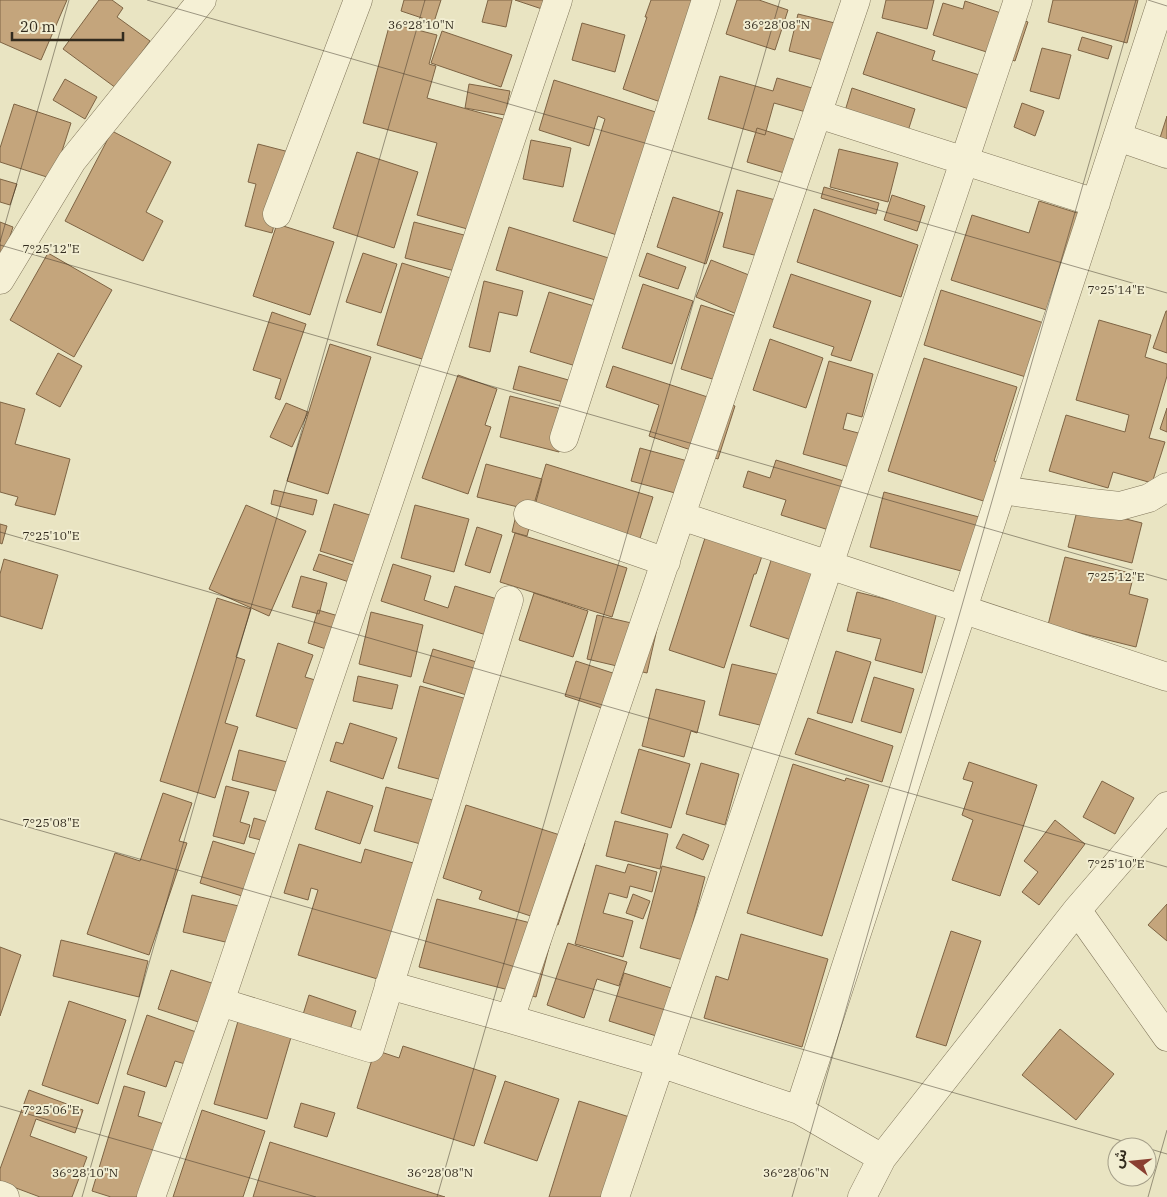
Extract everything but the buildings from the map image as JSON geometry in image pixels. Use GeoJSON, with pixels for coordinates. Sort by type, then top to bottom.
{"type":"FeatureCollection","features":[{"type":"Feature","properties":{"kind":"street"},"geometry":{"type":"LineString","coordinates":[[0,280],[72,161],[202,0]]}},
{"type":"Feature","properties":{"kind":"street"},"geometry":{"type":"LineString","coordinates":[[277,214],[358,0]]}},
{"type":"Feature","properties":{"kind":"street"},"geometry":{"type":"LineString","coordinates":[[151,1197],[220,1002],[558,0]]}},
{"type":"Feature","properties":{"kind":"street"},"geometry":{"type":"LineString","coordinates":[[564,438],[706,0]]}},
{"type":"Feature","properties":{"kind":"street"},"geometry":{"type":"LineString","coordinates":[[615,1197],[1018,0]]}},
{"type":"Feature","properties":{"kind":"street"},"geometry":{"type":"LineString","coordinates":[[799,1110],[1162,0]]}},
{"type":"Feature","properties":{"kind":"street"},"geometry":{"type":"LineString","coordinates":[[510,1019],[818,114],[854,1]]}},
{"type":"Feature","properties":{"kind":"street"},"geometry":{"type":"LineString","coordinates":[[818,114],[1096,203]]}},
{"type":"Feature","properties":{"kind":"street"},"geometry":{"type":"LineString","coordinates":[[1118,137],[1167,154]]}},
{"type":"Feature","properties":{"kind":"street"},"geometry":{"type":"LineString","coordinates":[[1002,490],[1120,506],[1148,498],[1167,487]]}},
{"type":"Feature","properties":{"kind":"street"},"geometry":{"type":"LineString","coordinates":[[528,514],[666,562]]}},
{"type":"Feature","properties":{"kind":"street"},"geometry":{"type":"LineString","coordinates":[[682,516],[1167,677]]}},
{"type":"Feature","properties":{"kind":"street"},"geometry":{"type":"LineString","coordinates":[[220,1002],[370,1048],[509,600]]}},
{"type":"Feature","properties":{"kind":"street"},"geometry":{"type":"LineString","coordinates":[[862,1197],[882,1158],[1076,910],[1167,806]]}},
{"type":"Feature","properties":{"kind":"street"},"geometry":{"type":"LineString","coordinates":[[1076,910],[1167,1037]]}},
{"type":"Feature","properties":{"kind":"street"},"geometry":{"type":"LineString","coordinates":[[389,985],[660,1063],[799,1110],[882,1158]]}},
{"type":"Feature","properties":{"kind":"street"},"geometry":{"type":"LineString","coordinates":[[0,1195],[5,1197]]}}]}
